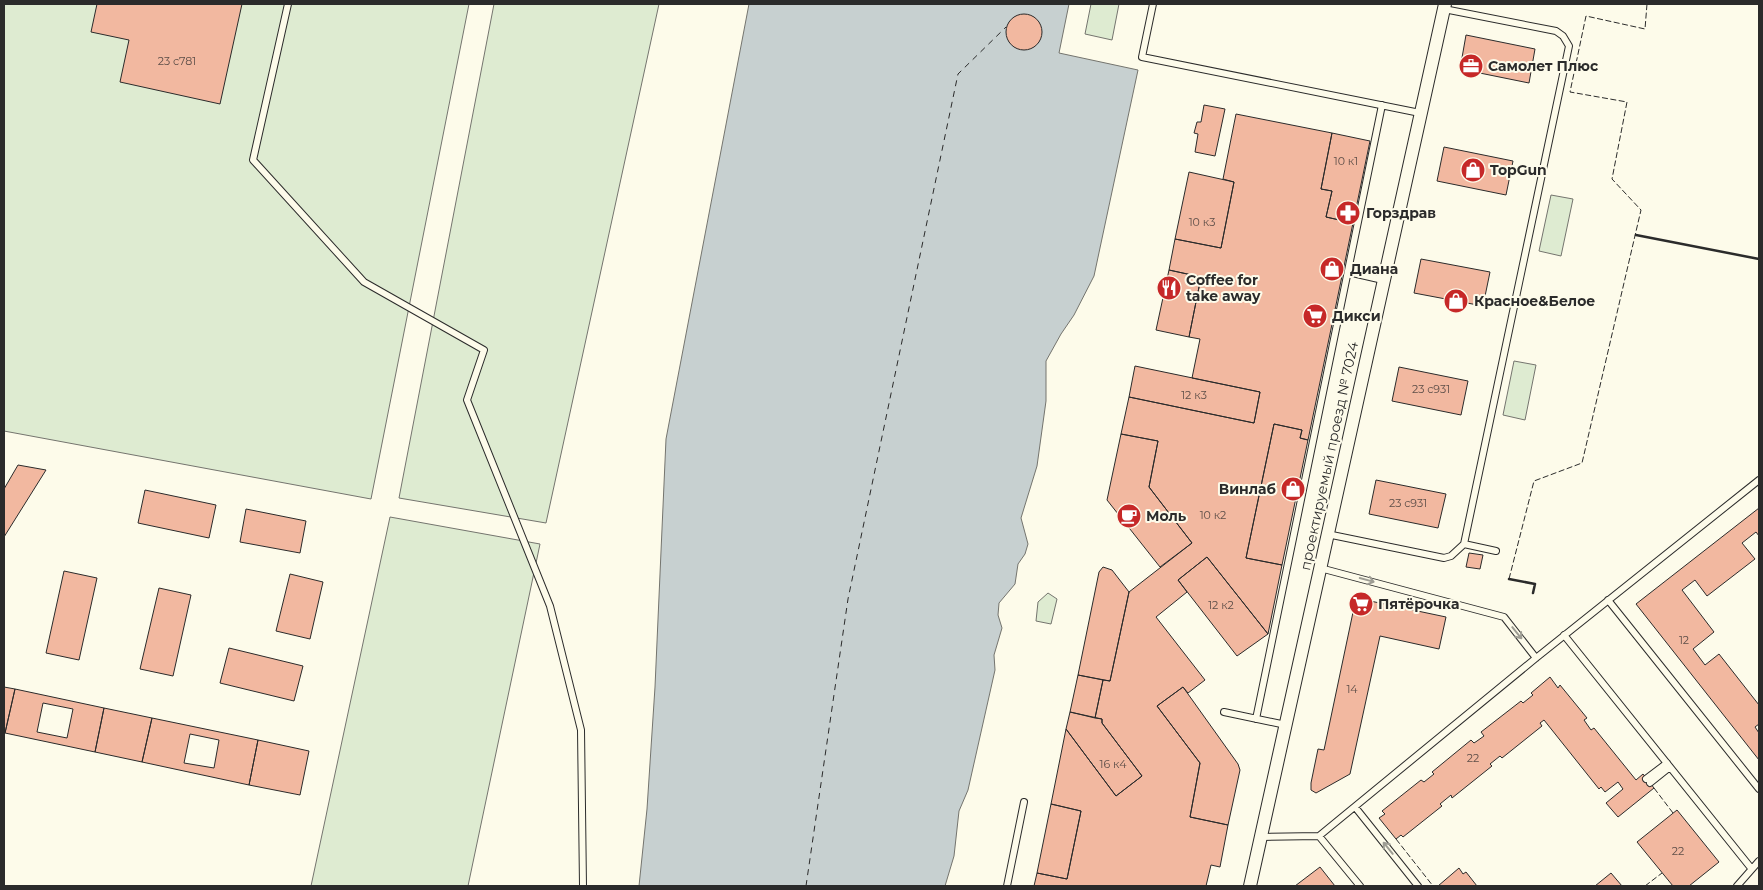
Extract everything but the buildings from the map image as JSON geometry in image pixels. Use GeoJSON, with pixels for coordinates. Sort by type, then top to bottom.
{"type":"FeatureCollection","features":[{"type":"Feature","properties":{"kind":"street","name":"проектируемый проезд № 7024"},"geometry":{"type":"LineString","coordinates":[[1250,886],[1444,6]]}},
{"type":"Feature","properties":{"kind":"lane"},"geometry":{"type":"LineString","coordinates":[[288,4],[253,160],[364,282],[484,350],[467,400],[550,606],[581,730],[583,886]]}},
{"type":"Feature","properties":{"kind":"lane"},"geometry":{"type":"LineString","coordinates":[[1153,4],[1142,56],[1420,114]]}},
{"type":"Feature","properties":{"kind":"lane"},"geometry":{"type":"LineString","coordinates":[[1327,534],[1444,558],[1451,556],[1464,544],[1569,46],[1563,36],[1556,31],[1444,6]]}},
{"type":"Feature","properties":{"kind":"lane"},"geometry":{"type":"LineString","coordinates":[[1256,719],[1382,106]]}},
{"type":"Feature","properties":{"kind":"lane"},"geometry":{"type":"LineString","coordinates":[[1348,272],[1383,280]]}},
{"type":"Feature","properties":{"kind":"lane"},"geometry":{"type":"LineString","coordinates":[[1261,837],[1319,836],[1564,635],[1759,480]]}},
{"type":"Feature","properties":{"kind":"lane"},"geometry":{"type":"LineString","coordinates":[[1464,544],[1496,551]]}},
{"type":"Feature","properties":{"kind":"lane"},"geometry":{"type":"LineString","coordinates":[[1320,568],[1504,617],[1536,658]]}},
{"type":"Feature","properties":{"kind":"lane"},"geometry":{"type":"LineString","coordinates":[[1608,600],[1759,789]]}},
{"type":"Feature","properties":{"kind":"lane"},"geometry":{"type":"LineString","coordinates":[[1564,635],[1751,868]]}},
{"type":"Feature","properties":{"kind":"lane"},"geometry":{"type":"LineString","coordinates":[[1224,712],[1286,725]]}},
{"type":"Feature","properties":{"kind":"lane"},"geometry":{"type":"LineString","coordinates":[[1648,781],[1669,765]]}},
{"type":"Feature","properties":{"kind":"lane"},"geometry":{"type":"LineString","coordinates":[[1007,886],[1024,802]]}},
{"type":"Feature","properties":{"kind":"lane"},"geometry":{"type":"LineString","coordinates":[[1355,807],[1418,886]]}},
{"type":"Feature","properties":{"kind":"lane"},"geometry":{"type":"LineString","coordinates":[[1319,836],[1360,886]]}},
{"type":"Feature","properties":{"kind":"lane"},"geometry":{"type":"LineString","coordinates":[[1737,886],[1759,861]]}},
{"type":"Feature","properties":{"kind":"green space"},"geometry":{"type":"Polygon","coordinates":[[[4,4],[469,4],[371,499],[4,431],[4,4]]]}},
{"type":"Feature","properties":{"kind":"green space"},"geometry":{"type":"Polygon","coordinates":[[[494,4],[659,4],[546,523],[399,498],[494,4]]]}},
{"type":"Feature","properties":{"kind":"green space"},"geometry":{"type":"Polygon","coordinates":[[[1091,4],[1119,4],[1112,40],[1085,34],[1091,4]]]}},
{"type":"Feature","properties":{"kind":"green space"},"geometry":{"type":"Polygon","coordinates":[[[1551,195],[1573,199],[1561,256],[1539,251],[1551,195]]]}},
{"type":"Feature","properties":{"kind":"green space"},"geometry":{"type":"Polygon","coordinates":[[[1514,361],[1536,365],[1525,420],[1503,415],[1514,361]]]}},
{"type":"Feature","properties":{"kind":"green space"},"geometry":{"type":"Polygon","coordinates":[[[390,517],[540,544],[468,886],[311,886],[390,517]]]}},
{"type":"Feature","properties":{"kind":"green space"},"geometry":{"type":"Polygon","coordinates":[[[1048,593],[1057,599],[1051,624],[1036,621],[1038,602],[1048,593]]]}},
{"type":"Feature","properties":{"kind":"shaded area"},"geometry":{"type":"Polygon","coordinates":[[[749,4],[1069,4],[1059,53],[1138,70],[1094,276],[1074,315],[1046,361],[1046,401],[1037,466],[1021,518],[1028,544],[1025,554],[1018,564],[1015,584],[999,603],[998,615],[1002,628],[994,655],[995,670],[968,790],[959,811],[954,856],[945,886],[639,886],[647,809],[655,687],[666,439],[749,4]]]}},
{"type":"Feature","properties":{"kind":"ferry route"},"geometry":{"type":"LineString","coordinates":[[806,886],[848,599],[958,74],[1006,27]]}},
{"type":"Feature","properties":{"kind":"fence"},"geometry":{"type":"LineString","coordinates":[[1509,579],[1534,481],[1582,463],[1641,210],[1612,179],[1627,102],[1570,92],[1586,16],[1645,29],[1647,4]]}},
{"type":"Feature","properties":{"kind":"fence"},"geometry":{"type":"LineString","coordinates":[[1654,788],[1673,813]]}},
{"type":"Feature","properties":{"kind":"fence"},"geometry":{"type":"LineString","coordinates":[[1396,839],[1433,886]]}},
{"type":"Feature","properties":{"kind":"fence"},"geometry":{"type":"LineString","coordinates":[[1645,886],[1662,873]]}},
{"type":"Feature","properties":{"kind":"wall"},"geometry":{"type":"LineString","coordinates":[[1636,235],[1759,259]]}},
{"type":"Feature","properties":{"kind":"wall"},"geometry":{"type":"LineString","coordinates":[[1509,579],[1535,584],[1533,593]]}},
{"type":"Feature","properties":{"kind":"place","name":"Самолет Плюс"},"geometry":{"type":"Point","coordinates":[1471,66]}},
{"type":"Feature","properties":{"kind":"place","name":"TopGun"},"geometry":{"type":"Point","coordinates":[1473,170]}},
{"type":"Feature","properties":{"kind":"place","name":"Горздрав"},"geometry":{"type":"Point","coordinates":[1348,213]}},
{"type":"Feature","properties":{"kind":"place","name":"Диана"},"geometry":{"type":"Point","coordinates":[1332,269]}},
{"type":"Feature","properties":{"kind":"place","name":"Coffee for take away"},"geometry":{"type":"Point","coordinates":[1169,288]}},
{"type":"Feature","properties":{"kind":"place","name":"Красное&Белое"},"geometry":{"type":"Point","coordinates":[1456,301]}},
{"type":"Feature","properties":{"kind":"place","name":"Дикси"},"geometry":{"type":"Point","coordinates":[1315,316]}},
{"type":"Feature","properties":{"kind":"place","name":"Винлаб"},"geometry":{"type":"Point","coordinates":[1293,489]}},
{"type":"Feature","properties":{"kind":"place","name":"Моль"},"geometry":{"type":"Point","coordinates":[1129,516]}},
{"type":"Feature","properties":{"kind":"place","name":"Пятёрочка"},"geometry":{"type":"Point","coordinates":[1361,604]}}]}
